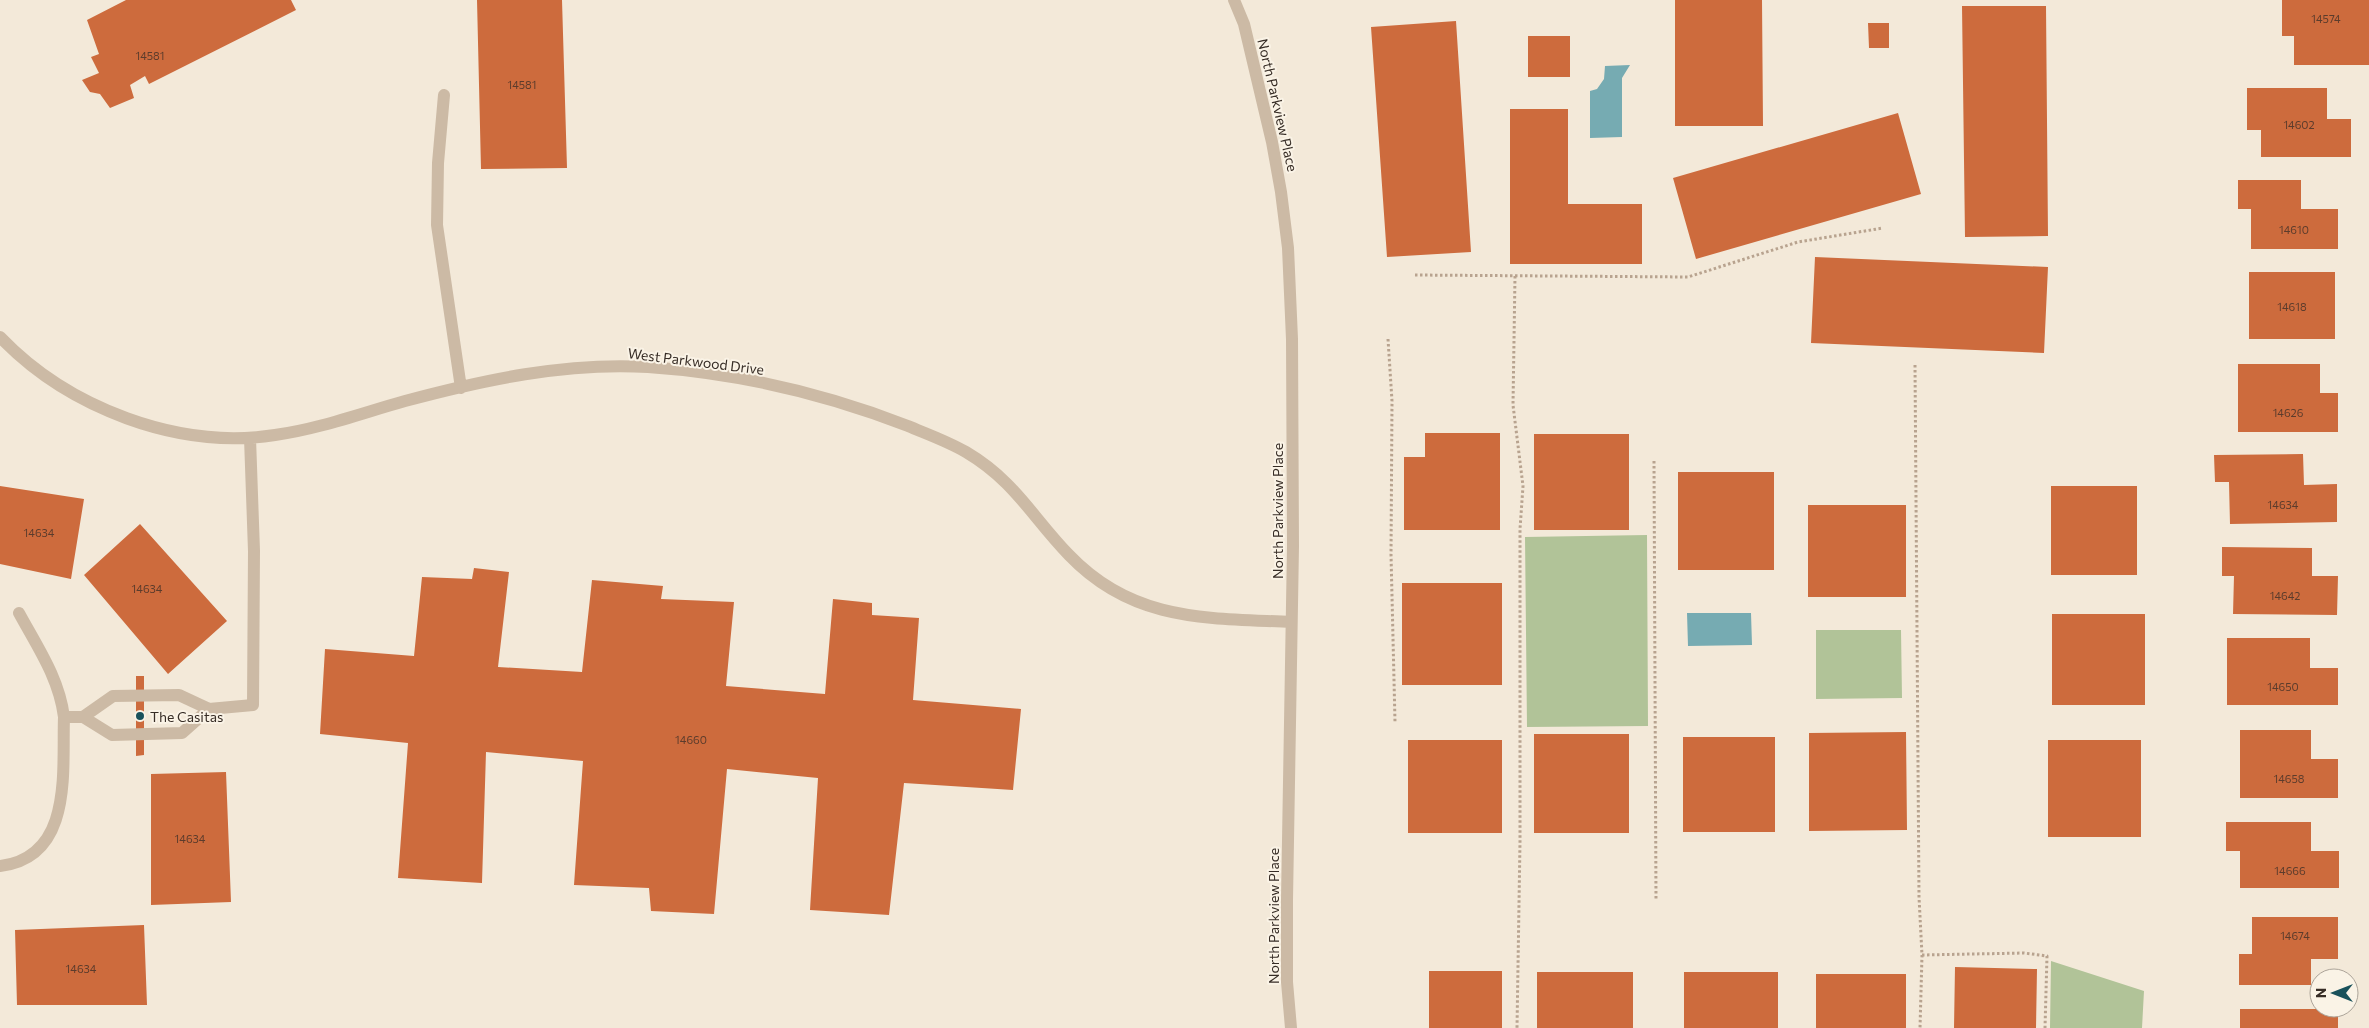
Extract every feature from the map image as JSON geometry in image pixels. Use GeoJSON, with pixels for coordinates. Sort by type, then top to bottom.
{"type":"FeatureCollection","features":[{"type":"Feature","properties":{"kind":"street","name":"North Parkview Place"},"geometry":{"type":"LineString","coordinates":[[1234,0],[1244,24],[1261,89],[1282,192],[1288,248],[1292,339],[1287,982],[1291,1028]]}},
{"type":"Feature","properties":{"kind":"street"},"geometry":{"type":"LineString","coordinates":[[444,95],[438,163],[437,225],[461,388]]}},
{"type":"Feature","properties":{"kind":"street","name":"West Parkwood Drive"},"geometry":{"type":"LineString","coordinates":[[0,337],[15,352],[58,384],[119,414],[162,429],[208,436],[250,438],[312,428],[461,388],[518,375],[578,368],[648,367],[752,381],[876,414],[967,452],[1011,486],[1068,554],[1088,573],[1117,593],[1171,613],[1200,618],[1291,622]]}},
{"type":"Feature","properties":{"kind":"street"},"geometry":{"type":"LineString","coordinates":[[83,718],[113,696],[179,695],[209,709],[253,705],[254,551],[250,438]]}},
{"type":"Feature","properties":{"kind":"street"},"geometry":{"type":"LineString","coordinates":[[0,866],[20,860],[35,851],[48,838],[56,825],[60,809],[64,717],[61,695],[56,681],[19,613]]}},
{"type":"Feature","properties":{"kind":"street"},"geometry":{"type":"LineString","coordinates":[[64,717],[83,718],[112,735],[182,733],[209,709]]}},
{"type":"Feature","properties":{"kind":"path"},"geometry":{"type":"LineString","coordinates":[[1415,276],[1688,277],[1798,242],[1883,228]]}},
{"type":"Feature","properties":{"kind":"path"},"geometry":{"type":"LineString","coordinates":[[1515,276],[1513,404],[1523,486],[1520,529],[1520,842],[1517,1028]]}},
{"type":"Feature","properties":{"kind":"path"},"geometry":{"type":"LineString","coordinates":[[1388,338],[1392,401],[1391,554],[1395,722]]}},
{"type":"Feature","properties":{"kind":"path"},"geometry":{"type":"LineString","coordinates":[[1915,366],[1919,897],[1922,954],[1920,1028]]}},
{"type":"Feature","properties":{"kind":"path"},"geometry":{"type":"LineString","coordinates":[[1654,461],[1656,900]]}},
{"type":"Feature","properties":{"kind":"path"},"geometry":{"type":"LineString","coordinates":[[1922,954],[2024,953],[2047,956],[2045,1028]]}},
{"type":"Feature","properties":{"kind":"green space"},"geometry":{"type":"Polygon","coordinates":[[[1647,535],[1648,726],[1527,727],[1525,537],[1647,535]]]}},
{"type":"Feature","properties":{"kind":"green space"},"geometry":{"type":"Polygon","coordinates":[[[1816,630],[1901,630],[1902,698],[1816,699],[1816,630]]]}},
{"type":"Feature","properties":{"kind":"green space"},"geometry":{"type":"Polygon","coordinates":[[[2051,961],[2144,991],[2142,1028],[2050,1028],[2051,961]]]}},
{"type":"Feature","properties":{"kind":"water"},"geometry":{"type":"Polygon","coordinates":[[[1630,65],[1622,78],[1622,137],[1590,138],[1590,91],[1597,89],[1604,79],[1605,66],[1630,65]]]}},
{"type":"Feature","properties":{"kind":"water"},"geometry":{"type":"Polygon","coordinates":[[[1687,613],[1751,613],[1752,645],[1688,646],[1687,613]]]}},
{"type":"Feature","properties":{"kind":"building"},"geometry":{"type":"Polygon","coordinates":[[[126,0],[291,0],[296,10],[149,84],[145,76],[130,85],[134,98],[110,108],[100,94],[90,92],[82,80],[99,73],[91,57],[99,54],[87,20],[126,0]]]}},
{"type":"Feature","properties":{"kind":"building"},"geometry":{"type":"Polygon","coordinates":[[[477,0],[562,0],[567,168],[481,169],[477,0]]]}},
{"type":"Feature","properties":{"kind":"building"},"geometry":{"type":"Polygon","coordinates":[[[1675,0],[1762,0],[1763,126],[1675,126],[1675,0]]]}},
{"type":"Feature","properties":{"kind":"building"},"geometry":{"type":"Polygon","coordinates":[[[2282,0],[2369,0],[2369,65],[2294,65],[2294,36],[2282,36],[2282,0]]]}},
{"type":"Feature","properties":{"kind":"building"},"geometry":{"type":"Polygon","coordinates":[[[1962,6],[2046,6],[2048,236],[1965,237],[1962,6]]]}},
{"type":"Feature","properties":{"kind":"building"},"geometry":{"type":"Polygon","coordinates":[[[1456,21],[1471,252],[1387,257],[1371,27],[1456,21]]]}},
{"type":"Feature","properties":{"kind":"building"},"geometry":{"type":"Polygon","coordinates":[[[1868,23],[1889,23],[1889,48],[1869,48],[1868,23]]]}},
{"type":"Feature","properties":{"kind":"building"},"geometry":{"type":"Polygon","coordinates":[[[1528,36],[1570,36],[1570,77],[1528,77],[1528,36]]]}},
{"type":"Feature","properties":{"kind":"building"},"geometry":{"type":"Polygon","coordinates":[[[2247,88],[2327,88],[2327,119],[2351,119],[2351,157],[2261,157],[2261,130],[2247,130],[2247,88]]]}},
{"type":"Feature","properties":{"kind":"building"},"geometry":{"type":"Polygon","coordinates":[[[1510,109],[1568,109],[1568,204],[1642,204],[1642,264],[1510,264],[1510,109]]]}},
{"type":"Feature","properties":{"kind":"building"},"geometry":{"type":"Polygon","coordinates":[[[1898,113],[1921,194],[1696,259],[1673,178],[1898,113]]]}},
{"type":"Feature","properties":{"kind":"building"},"geometry":{"type":"Polygon","coordinates":[[[2238,180],[2301,180],[2301,209],[2338,209],[2338,249],[2251,249],[2251,209],[2238,209],[2238,180]]]}},
{"type":"Feature","properties":{"kind":"building"},"geometry":{"type":"Polygon","coordinates":[[[1815,257],[2048,267],[2044,353],[1811,343],[1815,257]]]}},
{"type":"Feature","properties":{"kind":"building"},"geometry":{"type":"Polygon","coordinates":[[[2249,272],[2335,272],[2335,339],[2249,339],[2249,272]]]}},
{"type":"Feature","properties":{"kind":"building"},"geometry":{"type":"Polygon","coordinates":[[[2238,364],[2320,364],[2320,393],[2338,393],[2338,432],[2238,432],[2238,364]]]}},
{"type":"Feature","properties":{"kind":"building"},"geometry":{"type":"Polygon","coordinates":[[[1425,433],[1500,433],[1500,530],[1404,530],[1404,457],[1425,457],[1425,433]]]}},
{"type":"Feature","properties":{"kind":"building"},"geometry":{"type":"Polygon","coordinates":[[[1534,434],[1629,434],[1629,530],[1534,530],[1534,434]]]}},
{"type":"Feature","properties":{"kind":"building"},"geometry":{"type":"Polygon","coordinates":[[[2303,454],[2304,485],[2337,484],[2337,522],[2230,524],[2229,482],[2215,482],[2214,455],[2303,454]]]}},
{"type":"Feature","properties":{"kind":"building"},"geometry":{"type":"Polygon","coordinates":[[[1678,472],[1774,472],[1774,570],[1678,570],[1678,472]]]}},
{"type":"Feature","properties":{"kind":"building"},"geometry":{"type":"Polygon","coordinates":[[[0,486],[84,499],[71,579],[0,564],[0,486]]]}},
{"type":"Feature","properties":{"kind":"building"},"geometry":{"type":"Polygon","coordinates":[[[2051,486],[2137,486],[2137,575],[2051,575],[2051,486]]]}},
{"type":"Feature","properties":{"kind":"building"},"geometry":{"type":"Polygon","coordinates":[[[1808,505],[1906,505],[1906,597],[1808,597],[1808,505]]]}},
{"type":"Feature","properties":{"kind":"building"},"geometry":{"type":"Polygon","coordinates":[[[140,524],[227,621],[168,674],[84,575],[140,524]]]}},
{"type":"Feature","properties":{"kind":"building"},"geometry":{"type":"Polygon","coordinates":[[[2222,547],[2312,548],[2312,576],[2338,576],[2337,615],[2233,614],[2234,576],[2222,576],[2222,547]]]}},
{"type":"Feature","properties":{"kind":"building"},"geometry":{"type":"Polygon","coordinates":[[[474,568],[509,572],[498,667],[582,672],[592,580],[663,586],[661,599],[734,602],[726,686],[825,694],[833,599],[872,603],[872,615],[919,618],[913,700],[1021,709],[1013,790],[904,783],[889,915],[810,910],[818,778],[727,769],[714,914],[651,911],[649,888],[574,885],[583,761],[486,752],[482,883],[398,878],[408,743],[320,734],[325,649],[414,656],[422,577],[472,579],[474,568]]]}},
{"type":"Feature","properties":{"kind":"building"},"geometry":{"type":"Polygon","coordinates":[[[1402,583],[1502,583],[1502,685],[1402,685],[1402,583]]]}},
{"type":"Feature","properties":{"kind":"building"},"geometry":{"type":"Polygon","coordinates":[[[2052,614],[2145,614],[2145,705],[2052,705],[2052,614]]]}},
{"type":"Feature","properties":{"kind":"building"},"geometry":{"type":"Polygon","coordinates":[[[2227,638],[2310,638],[2310,668],[2338,668],[2338,705],[2227,705],[2227,638]]]}},
{"type":"Feature","properties":{"kind":"building","name":"The Casitas"},"geometry":{"type":"Polygon","coordinates":[[[136,676],[144,676],[144,755],[136,756],[136,676]]]}},
{"type":"Feature","properties":{"kind":"building"},"geometry":{"type":"Polygon","coordinates":[[[2240,730],[2311,730],[2311,759],[2338,759],[2338,798],[2240,798],[2240,730]]]}},
{"type":"Feature","properties":{"kind":"building"},"geometry":{"type":"Polygon","coordinates":[[[1906,732],[1907,830],[1809,831],[1809,733],[1906,732]]]}},
{"type":"Feature","properties":{"kind":"building"},"geometry":{"type":"Polygon","coordinates":[[[1534,734],[1629,734],[1629,833],[1534,833],[1534,734]]]}},
{"type":"Feature","properties":{"kind":"building"},"geometry":{"type":"Polygon","coordinates":[[[1683,737],[1775,737],[1775,832],[1683,832],[1683,737]]]}},
{"type":"Feature","properties":{"kind":"building"},"geometry":{"type":"Polygon","coordinates":[[[1408,740],[1502,740],[1502,833],[1408,833],[1408,740]]]}},
{"type":"Feature","properties":{"kind":"building"},"geometry":{"type":"Polygon","coordinates":[[[2048,740],[2141,740],[2141,837],[2048,837],[2048,740]]]}},
{"type":"Feature","properties":{"kind":"building"},"geometry":{"type":"Polygon","coordinates":[[[226,772],[231,902],[151,905],[151,774],[226,772]]]}},
{"type":"Feature","properties":{"kind":"building"},"geometry":{"type":"Polygon","coordinates":[[[2226,822],[2311,822],[2311,851],[2339,851],[2339,888],[2240,888],[2240,851],[2226,851],[2226,822]]]}},
{"type":"Feature","properties":{"kind":"building"},"geometry":{"type":"Polygon","coordinates":[[[2252,917],[2338,917],[2338,959],[2311,959],[2309,985],[2239,985],[2239,954],[2252,954],[2252,917]]]}},
{"type":"Feature","properties":{"kind":"building"},"geometry":{"type":"Polygon","coordinates":[[[144,925],[147,1005],[17,1005],[15,930],[144,925]]]}},
{"type":"Feature","properties":{"kind":"building"},"geometry":{"type":"Polygon","coordinates":[[[1955,967],[2037,969],[2036,1028],[1954,1028],[1955,967]]]}},
{"type":"Feature","properties":{"kind":"building"},"geometry":{"type":"Polygon","coordinates":[[[1429,971],[1502,971],[1502,1028],[1429,1028],[1429,971]]]}},
{"type":"Feature","properties":{"kind":"building"},"geometry":{"type":"Polygon","coordinates":[[[1537,972],[1633,972],[1633,1028],[1537,1028],[1537,972]]]}},
{"type":"Feature","properties":{"kind":"building"},"geometry":{"type":"Polygon","coordinates":[[[1684,972],[1778,972],[1778,1028],[1684,1028],[1684,972]]]}},
{"type":"Feature","properties":{"kind":"building"},"geometry":{"type":"Polygon","coordinates":[[[1816,974],[1906,974],[1906,1028],[1816,1028],[1816,974]]]}},
{"type":"Feature","properties":{"kind":"building"},"geometry":{"type":"Polygon","coordinates":[[[2240,1009],[2309,1009],[2309,1018],[2338,1018],[2338,1028],[2240,1028],[2240,1009]]]}},
{"type":"Feature","properties":{"kind":"place","name":"The Casitas"},"geometry":{"type":"Point","coordinates":[140,716]}}]}
